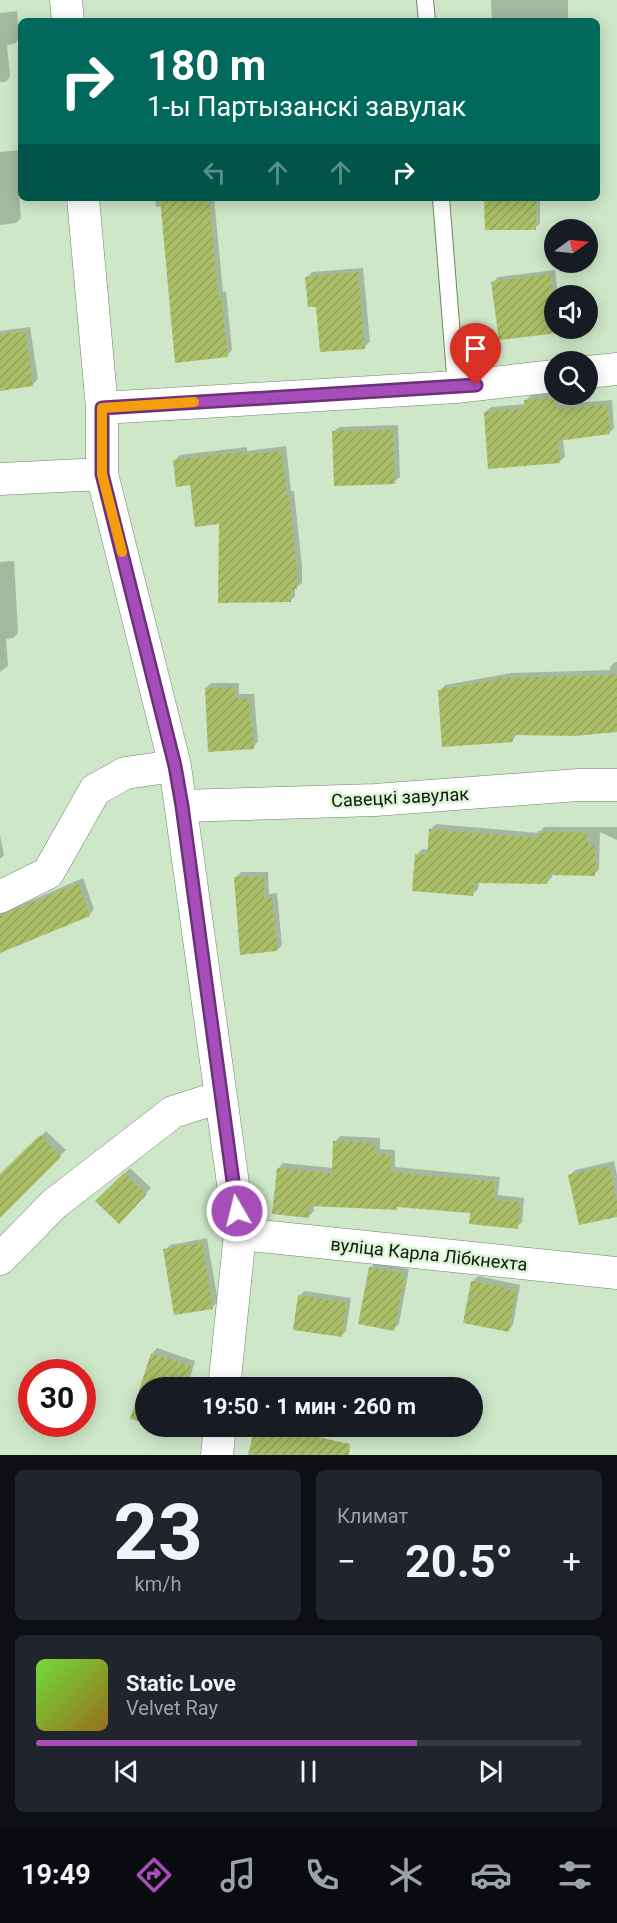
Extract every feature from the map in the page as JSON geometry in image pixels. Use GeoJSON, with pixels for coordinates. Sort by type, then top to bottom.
{"type":"FeatureCollection","features":[{"type":"Feature","properties":{"kind":"street"},"geometry":{"type":"LineString","coordinates":[[66,0],[68,18]]}},
{"type":"Feature","properties":{"kind":"street"},"geometry":{"type":"LineString","coordinates":[[84,201],[102,408],[102,474],[175,766],[240,1234],[225,1377]]}},
{"type":"Feature","properties":{"kind":"street"},"geometry":{"type":"LineString","coordinates":[[598,371],[617,369]]}},
{"type":"Feature","properties":{"kind":"street"},"geometry":{"type":"LineString","coordinates":[[102,408],[456,387],[544,377]]}},
{"type":"Feature","properties":{"kind":"street"},"geometry":{"type":"LineString","coordinates":[[0,479],[102,474]]}},
{"type":"Feature","properties":{"kind":"street"},"geometry":{"type":"LineString","coordinates":[[0,897],[48,873],[95,790],[125,773],[175,766]]}},
{"type":"Feature","properties":{"kind":"street","name":"Савецкі завулак"},"geometry":{"type":"LineString","coordinates":[[182,806],[375,800],[578,785],[617,785]]}},
{"type":"Feature","properties":{"kind":"street"},"geometry":{"type":"LineString","coordinates":[[0,1258],[54,1204],[173,1112],[220,1097]]}},
{"type":"Feature","properties":{"kind":"street","name":"вуліца Карла Лібкнехта"},"geometry":{"type":"LineString","coordinates":[[240,1234],[617,1273]]}},
{"type":"Feature","properties":{"kind":"street"},"geometry":{"type":"LineString","coordinates":[[217,1455],[219,1437]]}},
{"type":"Feature","properties":{"kind":"lane"},"geometry":{"type":"LineString","coordinates":[[425,0],[427,18]]}},
{"type":"Feature","properties":{"kind":"lane"},"geometry":{"type":"LineString","coordinates":[[441,201],[456,387]]}},
{"type":"Feature","properties":{"kind":"building"},"geometry":{"type":"Polygon","coordinates":[[[160,201],[209,201],[218,296],[221,296],[228,357],[175,363],[160,201]]]}},
{"type":"Feature","properties":{"kind":"building"},"geometry":{"type":"Polygon","coordinates":[[[484,201],[536,201],[536,230],[485,230],[484,201]]]}},
{"type":"Feature","properties":{"kind":"building"},"geometry":{"type":"Polygon","coordinates":[[[358,272],[365,349],[320,352],[316,307],[308,307],[305,277],[358,272]]]}},
{"type":"Feature","properties":{"kind":"building"},"geometry":{"type":"Polygon","coordinates":[[[550,274],[551,285],[544,285],[544,335],[499,340],[491,282],[550,274]]]}},
{"type":"Feature","properties":{"kind":"building"},"geometry":{"type":"Polygon","coordinates":[[[25,331],[33,386],[0,391],[0,335],[25,331]]]}},
{"type":"Feature","properties":{"kind":"building"},"geometry":{"type":"Polygon","coordinates":[[[544,399],[544,405],[556,405],[556,409],[607,405],[610,434],[558,441],[560,463],[488,469],[484,412],[525,408],[524,400],[544,399]]]}},
{"type":"Feature","properties":{"kind":"building"},"geometry":{"type":"Polygon","coordinates":[[[393,430],[395,484],[334,486],[332,431],[393,430]]]}},
{"type":"Feature","properties":{"kind":"building"},"geometry":{"type":"Polygon","coordinates":[[[281,451],[287,495],[289,495],[297,589],[291,590],[291,602],[218,603],[219,524],[195,527],[190,485],[176,487],[173,460],[242,452],[242,455],[281,451]]]}},
{"type":"Feature","properties":{"kind":"building"},"geometry":{"type":"Polygon","coordinates":[[[617,675],[617,732],[575,736],[512,735],[513,742],[442,747],[438,690],[505,678],[617,675]]]}},
{"type":"Feature","properties":{"kind":"building"},"geometry":{"type":"Polygon","coordinates":[[[235,687],[235,698],[249,699],[254,749],[208,752],[205,688],[235,687]]]}},
{"type":"Feature","properties":{"kind":"building"},"geometry":{"type":"Polygon","coordinates":[[[429,829],[538,838],[538,831],[587,833],[588,845],[595,845],[595,876],[548,875],[547,884],[474,883],[473,896],[412,891],[415,854],[427,855],[429,829]]]}},
{"type":"Feature","properties":{"kind":"building"},"geometry":{"type":"Polygon","coordinates":[[[234,877],[264,877],[264,899],[272,898],[277,951],[240,955],[234,877]]]}},
{"type":"Feature","properties":{"kind":"building"},"geometry":{"type":"Polygon","coordinates":[[[78,883],[90,916],[0,953],[0,916],[78,883]]]}},
{"type":"Feature","properties":{"kind":"building"},"geometry":{"type":"Polygon","coordinates":[[[40,1135],[61,1157],[0,1218],[0,1174],[40,1135]]]}},
{"type":"Feature","properties":{"kind":"building"},"geometry":{"type":"Polygon","coordinates":[[[333,1141],[375,1143],[375,1154],[391,1154],[390,1172],[495,1182],[494,1200],[520,1202],[518,1229],[469,1224],[470,1213],[397,1207],[397,1210],[310,1206],[309,1218],[272,1214],[277,1168],[332,1173],[333,1141]]]}},
{"type":"Feature","properties":{"kind":"building"},"geometry":{"type":"Polygon","coordinates":[[[609,1166],[617,1203],[617,1217],[579,1225],[568,1175],[609,1166]]]}},
{"type":"Feature","properties":{"kind":"building"},"geometry":{"type":"Polygon","coordinates":[[[124,1173],[147,1194],[119,1224],[95,1201],[124,1173]]]}},
{"type":"Feature","properties":{"kind":"building"},"geometry":{"type":"Polygon","coordinates":[[[202,1243],[213,1309],[174,1315],[163,1249],[202,1243]]]}},
{"type":"Feature","properties":{"kind":"building"},"geometry":{"type":"Polygon","coordinates":[[[369,1267],[405,1274],[394,1331],[358,1324],[369,1267]]]}},
{"type":"Feature","properties":{"kind":"building"},"geometry":{"type":"Polygon","coordinates":[[[471,1281],[516,1290],[509,1332],[463,1323],[471,1281]]]}},
{"type":"Feature","properties":{"kind":"building"},"geometry":{"type":"Polygon","coordinates":[[[298,1295],[347,1303],[342,1337],[293,1330],[298,1295]]]}},
{"type":"Feature","properties":{"kind":"building"},"geometry":{"type":"Polygon","coordinates":[[[151,1353],[191,1366],[188,1377],[143,1377],[151,1353]]]}},
{"type":"Feature","properties":{"kind":"building"},"geometry":{"type":"Polygon","coordinates":[[[135,1403],[135,1420],[130,1419],[135,1403]]]}},
{"type":"Feature","properties":{"kind":"building"},"geometry":{"type":"Polygon","coordinates":[[[252,1437],[318,1437],[350,1444],[349,1455],[248,1455],[252,1437]]]}},
{"type":"Feature","properties":{"kind":"slow traffic"},"geometry":{"type":"LineString","coordinates":[[122,552],[102,474],[102,408],[194,402]]}},
{"type":"Feature","properties":{"kind":"route"},"geometry":{"type":"LineString","coordinates":[[237,1211],[182,806],[175,766],[102,474],[102,408],[476,385]]}}]}
